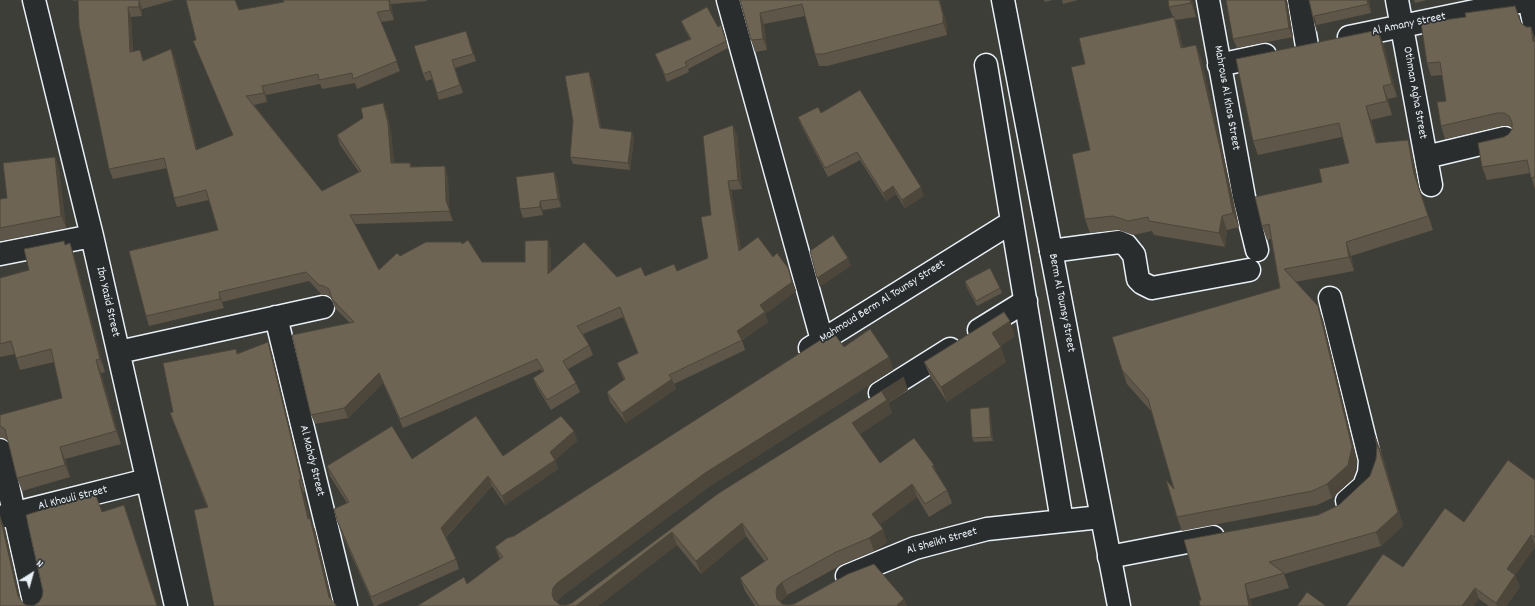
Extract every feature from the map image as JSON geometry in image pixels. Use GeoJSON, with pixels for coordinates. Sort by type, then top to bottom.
{"type":"FeatureCollection","features":[{"type":"Feature","properties":{"kind":"street","name":"Ibn Yazid Street"},"geometry":{"type":"LineString","coordinates":[[34,0],[92,236],[176,606]]}},
{"type":"Feature","properties":{"kind":"street"},"geometry":{"type":"LineString","coordinates":[[728,0],[822,340]]}},
{"type":"Feature","properties":{"kind":"street","name":"Berm Al Tounsy Street"},"geometry":{"type":"LineString","coordinates":[[1003,0],[1119,606]]}},
{"type":"Feature","properties":{"kind":"street","name":"Mahrous Al Khos Street"},"geometry":{"type":"LineString","coordinates":[[1208,0],[1244,197],[1257,250]]}},
{"type":"Feature","properties":{"kind":"street"},"geometry":{"type":"LineString","coordinates":[[1299,0],[1307,46]]}},
{"type":"Feature","properties":{"kind":"street","name":"Othman Agha Street"},"geometry":{"type":"LineString","coordinates":[[1397,0],[1431,185]]}},
{"type":"Feature","properties":{"kind":"street"},"geometry":{"type":"LineString","coordinates":[[1529,0],[1535,28]]}},
{"type":"Feature","properties":{"kind":"street","name":"Al Amany Street"},"geometry":{"type":"LineString","coordinates":[[1220,65],[1529,0]]}},
{"type":"Feature","properties":{"kind":"street"},"geometry":{"type":"LineString","coordinates":[[986,65],[1062,521]]}},
{"type":"Feature","properties":{"kind":"street"},"geometry":{"type":"LineString","coordinates":[[1426,157],[1505,138]]}},
{"type":"Feature","properties":{"kind":"street","name":"Mahmoud Berm Al Tounsy Street"},"geometry":{"type":"LineString","coordinates":[[796,357],[1012,222]]}},
{"type":"Feature","properties":{"kind":"street"},"geometry":{"type":"LineString","coordinates":[[0,254],[92,236]]}},
{"type":"Feature","properties":{"kind":"street"},"geometry":{"type":"LineString","coordinates":[[1051,251],[1119,242],[1126,245],[1134,255],[1138,279],[1142,283],[1152,288],[1250,270]]}},
{"type":"Feature","properties":{"kind":"street"},"geometry":{"type":"LineString","coordinates":[[1330,298],[1370,460],[1369,473],[1364,486],[1355,495],[1333,511]]}},
{"type":"Feature","properties":{"kind":"street"},"geometry":{"type":"LineString","coordinates":[[865,403],[1026,301]]}},
{"type":"Feature","properties":{"kind":"street"},"geometry":{"type":"LineString","coordinates":[[118,352],[323,307]]}},
{"type":"Feature","properties":{"kind":"street","name":"Al Mahdy Street"},"geometry":{"type":"LineString","coordinates":[[276,317],[346,606]]}},
{"type":"Feature","properties":{"kind":"street"},"geometry":{"type":"LineString","coordinates":[[0,450],[7,516],[35,606]]}},
{"type":"Feature","properties":{"kind":"street","name":"Al Khouli Street"},"geometry":{"type":"LineString","coordinates":[[7,516],[147,480]]}},
{"type":"Feature","properties":{"kind":"street","name":"Al Sheikh Street"},"geometry":{"type":"LineString","coordinates":[[827,587],[847,576],[915,548],[987,530],[1101,517]]}},
{"type":"Feature","properties":{"kind":"street"},"geometry":{"type":"LineString","coordinates":[[1109,557],[1235,533]]}},
{"type":"Feature","properties":{"kind":"building"},"geometry":{"type":"Polygon","coordinates":[[[78,0],[139,0],[139,7],[128,7],[130,52],[140,50],[143,61],[171,49],[196,150],[233,135],[193,41],[196,40],[186,0],[235,0],[239,10],[284,2],[283,0],[389,0],[390,10],[377,12],[397,61],[353,79],[352,73],[319,80],[318,74],[262,86],[264,93],[246,96],[322,191],[361,171],[337,135],[363,118],[361,108],[383,103],[388,123],[391,163],[410,163],[410,167],[445,166],[446,201],[450,211],[350,215],[379,270],[397,253],[400,256],[426,242],[461,242],[462,244],[468,240],[482,262],[525,262],[525,241],[548,240],[548,274],[584,242],[617,277],[641,267],[645,276],[674,264],[677,271],[708,258],[701,217],[711,215],[703,136],[733,125],[738,180],[728,181],[739,251],[758,237],[773,257],[777,253],[788,268],[792,282],[760,305],[765,312],[737,331],[742,340],[669,375],[672,379],[622,413],[607,392],[625,379],[617,363],[638,353],[620,307],[577,326],[589,345],[563,361],[576,383],[547,400],[533,378],[544,371],[537,359],[400,419],[379,373],[344,408],[311,415],[292,335],[354,322],[332,299],[329,289],[319,285],[306,272],[219,292],[220,299],[146,316],[129,251],[218,230],[206,190],[174,198],[164,158],[109,169],[79,26],[78,0]]]}},
{"type":"Feature","properties":{"kind":"building"},"geometry":{"type":"Polygon","coordinates":[[[740,0],[939,0],[943,15],[943,23],[823,54],[815,54],[802,4],[760,13],[763,39],[751,40],[740,0]]]}},
{"type":"Feature","properties":{"kind":"building"},"geometry":{"type":"Polygon","coordinates":[[[1168,0],[1190,0],[1191,3],[1169,7],[1168,0]]]}},
{"type":"Feature","properties":{"kind":"building"},"geometry":{"type":"Polygon","coordinates":[[[1226,0],[1285,0],[1289,28],[1233,39],[1226,0]]]}},
{"type":"Feature","properties":{"kind":"building"},"geometry":{"type":"Polygon","coordinates":[[[1309,0],[1367,0],[1368,4],[1314,16],[1314,22],[1309,0]]]}},
{"type":"Feature","properties":{"kind":"building"},"geometry":{"type":"Polygon","coordinates":[[[1515,6],[1521,23],[1526,27],[1531,27],[1533,41],[1535,42],[1535,177],[1531,178],[1527,160],[1482,167],[1478,143],[1504,137],[1509,134],[1512,129],[1512,122],[1509,116],[1504,113],[1497,113],[1441,126],[1437,102],[1446,101],[1440,62],[1427,63],[1421,23],[1466,17],[1465,13],[1515,6]]]}},
{"type":"Feature","properties":{"kind":"building"},"geometry":{"type":"Polygon","coordinates":[[[707,7],[718,27],[721,25],[726,41],[685,62],[687,66],[665,75],[655,54],[691,39],[681,21],[707,7]]]}},
{"type":"Feature","properties":{"kind":"building"},"geometry":{"type":"Polygon","coordinates":[[[1174,17],[1181,48],[1196,45],[1220,148],[1233,213],[1222,216],[1219,233],[1149,221],[1148,217],[1128,221],[1113,216],[1085,219],[1072,154],[1090,150],[1071,67],[1085,64],[1079,38],[1174,17]]]}},
{"type":"Feature","properties":{"kind":"building"},"geometry":{"type":"Polygon","coordinates":[[[1378,30],[1392,84],[1383,86],[1387,101],[1366,106],[1376,143],[1408,140],[1414,174],[1428,216],[1346,242],[1349,257],[1284,269],[1318,306],[1352,447],[1348,465],[1327,484],[1312,491],[1177,517],[1166,480],[1174,489],[1148,399],[1122,370],[1112,337],[1280,288],[1269,224],[1262,226],[1255,197],[1322,182],[1319,169],[1349,163],[1339,123],[1253,141],[1236,59],[1378,30]]]}},
{"type":"Feature","properties":{"kind":"building"},"geometry":{"type":"Polygon","coordinates":[[[466,31],[473,54],[452,60],[460,85],[437,93],[430,71],[423,74],[414,46],[466,31]]]}},
{"type":"Feature","properties":{"kind":"building"},"geometry":{"type":"Polygon","coordinates":[[[589,72],[600,128],[632,132],[628,163],[570,157],[573,121],[565,76],[589,72]]]}},
{"type":"Feature","properties":{"kind":"building"},"geometry":{"type":"Polygon","coordinates":[[[860,90],[921,187],[902,200],[893,186],[883,193],[857,152],[825,168],[798,117],[818,107],[821,113],[860,90]]]}},
{"type":"Feature","properties":{"kind":"building"},"geometry":{"type":"Polygon","coordinates":[[[55,157],[61,216],[0,228],[0,199],[7,198],[3,163],[55,157]]]}},
{"type":"Feature","properties":{"kind":"building"},"geometry":{"type":"Polygon","coordinates":[[[554,172],[558,199],[540,201],[540,207],[520,209],[516,177],[554,172]]]}},
{"type":"Feature","properties":{"kind":"building"},"geometry":{"type":"Polygon","coordinates":[[[833,235],[848,258],[817,278],[810,251],[833,235]]]}},
{"type":"Feature","properties":{"kind":"building"},"geometry":{"type":"Polygon","coordinates":[[[64,241],[65,245],[70,243],[100,359],[96,360],[116,431],[60,447],[65,465],[17,478],[5,429],[0,426],[0,415],[62,398],[51,349],[16,358],[11,341],[0,344],[0,278],[29,270],[24,249],[64,241]]]}},
{"type":"Feature","properties":{"kind":"building"},"geometry":{"type":"Polygon","coordinates":[[[990,268],[1000,288],[976,301],[965,281],[990,268]]]}},
{"type":"Feature","properties":{"kind":"building"},"geometry":{"type":"Polygon","coordinates":[[[1004,312],[1010,321],[992,333],[1001,347],[941,387],[924,362],[1004,312]]]}},
{"type":"Feature","properties":{"kind":"building"},"geometry":{"type":"Polygon","coordinates":[[[870,329],[889,357],[705,473],[557,583],[553,588],[552,594],[554,600],[560,605],[572,603],[719,493],[904,377],[882,392],[887,400],[852,423],[880,463],[914,438],[934,465],[932,466],[947,490],[925,504],[912,484],[872,514],[883,529],[869,538],[836,552],[782,582],[777,587],[776,592],[777,599],[782,604],[794,604],[848,574],[874,564],[904,599],[897,605],[898,606],[759,606],[740,578],[768,559],[742,523],[696,561],[672,532],[576,606],[417,606],[464,577],[467,584],[503,557],[495,547],[507,538],[514,536],[833,332],[844,347],[870,329]]]}},
{"type":"Feature","properties":{"kind":"building"},"geometry":{"type":"Polygon","coordinates":[[[268,342],[301,479],[299,480],[308,519],[310,518],[329,597],[336,606],[214,606],[194,510],[208,507],[170,413],[173,412],[163,363],[236,349],[237,354],[268,342]]]}},
{"type":"Feature","properties":{"kind":"building"},"geometry":{"type":"Polygon","coordinates":[[[989,407],[991,437],[972,438],[970,409],[989,407]]]}},
{"type":"Feature","properties":{"kind":"building"},"geometry":{"type":"Polygon","coordinates":[[[476,416],[503,456],[561,416],[574,431],[550,452],[555,460],[502,496],[488,476],[441,528],[456,559],[371,597],[337,520],[334,509],[349,502],[327,466],[392,426],[412,459],[476,416]]]}},
{"type":"Feature","properties":{"kind":"building"},"geometry":{"type":"Polygon","coordinates":[[[1375,436],[1398,512],[1376,532],[1269,562],[1284,573],[1245,584],[1249,606],[1200,606],[1199,601],[1201,600],[1184,540],[1318,515],[1339,505],[1370,476],[1376,459],[1377,446],[1375,436]]]}},
{"type":"Feature","properties":{"kind":"building"},"geometry":{"type":"Polygon","coordinates":[[[1508,460],[1535,480],[1535,537],[1531,535],[1507,569],[1515,575],[1496,603],[1475,588],[1462,606],[1346,606],[1383,554],[1403,567],[1445,508],[1464,522],[1508,460]]]}},
{"type":"Feature","properties":{"kind":"building"},"geometry":{"type":"Polygon","coordinates":[[[95,493],[102,512],[124,505],[157,606],[33,606],[39,602],[43,591],[26,515],[95,493]]]}},
{"type":"Feature","properties":{"kind":"building"},"geometry":{"type":"Polygon","coordinates":[[[0,516],[18,596],[26,605],[33,606],[0,606],[0,516]]]}},
{"type":"Feature","properties":{"kind":"building"},"geometry":{"type":"Polygon","coordinates":[[[1307,592],[1326,606],[1297,606],[1307,592]]]}}]}
